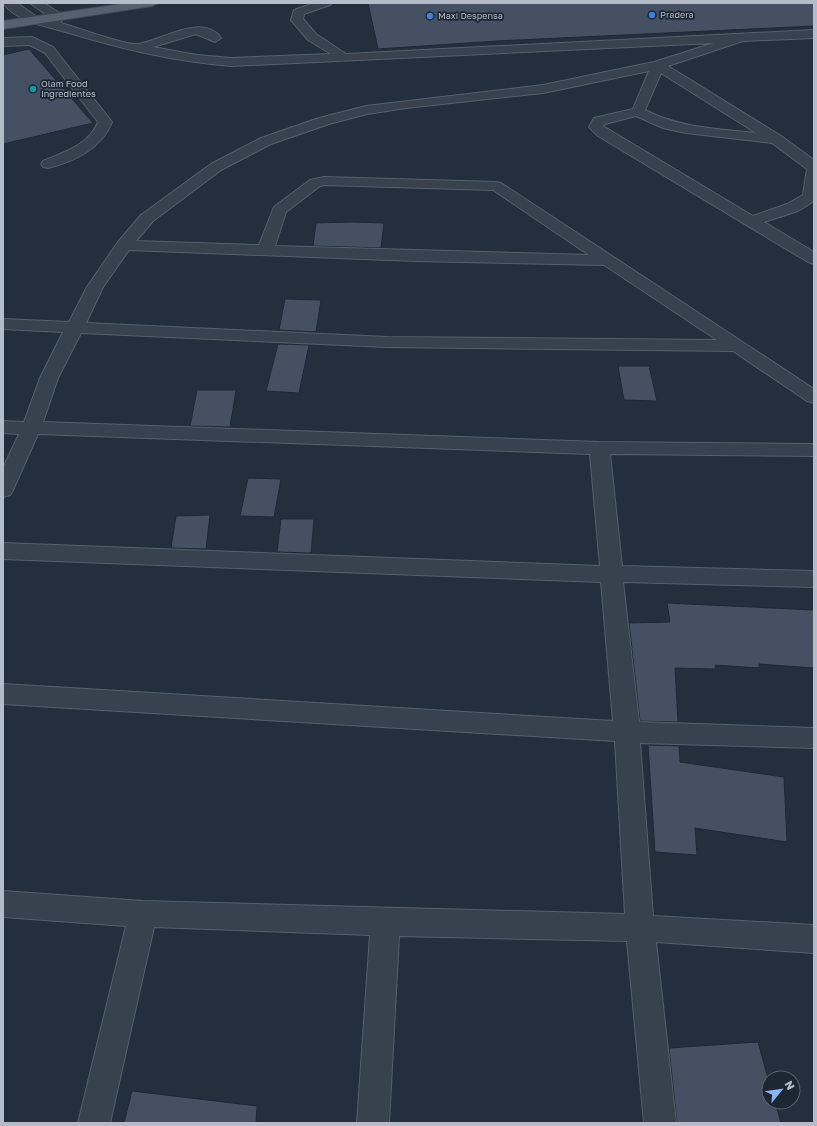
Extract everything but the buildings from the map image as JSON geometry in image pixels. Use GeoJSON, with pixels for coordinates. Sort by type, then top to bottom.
{"type":"FeatureCollection","features":[{"type":"Feature","properties":{"kind":"main road"},"geometry":{"type":"LineString","coordinates":[[3,14],[40,6],[81,3]]}},
{"type":"Feature","properties":{"kind":"main road"},"geometry":{"type":"LineString","coordinates":[[56,21],[152,3]]}},
{"type":"Feature","properties":{"kind":"main road"},"geometry":{"type":"LineString","coordinates":[[3,25],[37,21]]}},
{"type":"Feature","properties":{"kind":"street"},"geometry":{"type":"LineString","coordinates":[[9,3],[37,21],[56,21]]}},
{"type":"Feature","properties":{"kind":"street"},"geometry":{"type":"LineString","coordinates":[[326,3],[303,9],[298,12],[297,20],[312,37],[344,57]]}},
{"type":"Feature","properties":{"kind":"street"},"geometry":{"type":"LineString","coordinates":[[40,6],[56,21],[83,34],[138,48],[216,61],[276,61],[650,38],[744,37]]}},
{"type":"Feature","properties":{"kind":"street"},"geometry":{"type":"LineString","coordinates":[[20,40],[37,21]]}},
{"type":"Feature","properties":{"kind":"street"},"geometry":{"type":"LineString","coordinates":[[138,48],[195,30],[202,31],[215,38]]}},
{"type":"Feature","properties":{"kind":"street"},"geometry":{"type":"LineString","coordinates":[[3,490],[31,428],[49,378],[73,327],[95,287],[124,245],[147,218],[216,167],[266,141],[324,121],[366,110],[406,104],[543,89],[658,65],[744,37],[773,32],[814,34]]}},
{"type":"Feature","properties":{"kind":"street"},"geometry":{"type":"LineString","coordinates":[[3,42],[20,40],[32,41],[49,50],[105,122],[103,131],[95,141],[48,164]]}},
{"type":"Feature","properties":{"kind":"street"},"geometry":{"type":"LineString","coordinates":[[638,112],[658,65]]}},
{"type":"Feature","properties":{"kind":"street"},"geometry":{"type":"LineString","coordinates":[[658,65],[776,139],[814,168],[811,176],[813,188],[809,198],[795,206],[752,222]]}},
{"type":"Feature","properties":{"kind":"street"},"geometry":{"type":"LineString","coordinates":[[776,139],[680,128],[649,119],[638,112],[610,117],[599,121],[596,126],[603,133],[814,259]]}},
{"type":"Feature","properties":{"kind":"street"},"geometry":{"type":"LineString","coordinates":[[265,251],[279,210],[315,183],[324,181],[485,184],[496,186],[814,397]]}},
{"type":"Feature","properties":{"kind":"street"},"geometry":{"type":"LineString","coordinates":[[124,245],[265,251],[607,260]]}},
{"type":"Feature","properties":{"kind":"street"},"geometry":{"type":"LineString","coordinates":[[3,324],[387,342],[738,346]]}},
{"type":"Feature","properties":{"kind":"street"},"geometry":{"type":"LineString","coordinates":[[3,426],[599,448],[814,450]]}},
{"type":"Feature","properties":{"kind":"street"},"geometry":{"type":"LineString","coordinates":[[599,448],[627,732],[640,928],[660,1123]]}},
{"type":"Feature","properties":{"kind":"street"},"geometry":{"type":"LineString","coordinates":[[3,551],[611,574],[814,579]]}},
{"type":"Feature","properties":{"kind":"street"},"geometry":{"type":"LineString","coordinates":[[3,694],[627,732],[814,738]]}},
{"type":"Feature","properties":{"kind":"street"},"geometry":{"type":"LineString","coordinates":[[3,904],[143,914],[640,928],[814,939]]}},
{"type":"Feature","properties":{"kind":"street"},"geometry":{"type":"LineString","coordinates":[[94,1123],[143,914]]}},
{"type":"Feature","properties":{"kind":"street"},"geometry":{"type":"LineString","coordinates":[[372,1123],[385,922]]}},
{"type":"Feature","properties":{"kind":"place","name":"Pradera"},"geometry":{"type":"Point","coordinates":[652,15]}},
{"type":"Feature","properties":{"kind":"place","name":"Maxi Despensa"},"geometry":{"type":"Point","coordinates":[430,16]}},
{"type":"Feature","properties":{"kind":"place","name":"Olam Food Ingredientes"},"geometry":{"type":"Point","coordinates":[33,89]}}]}
